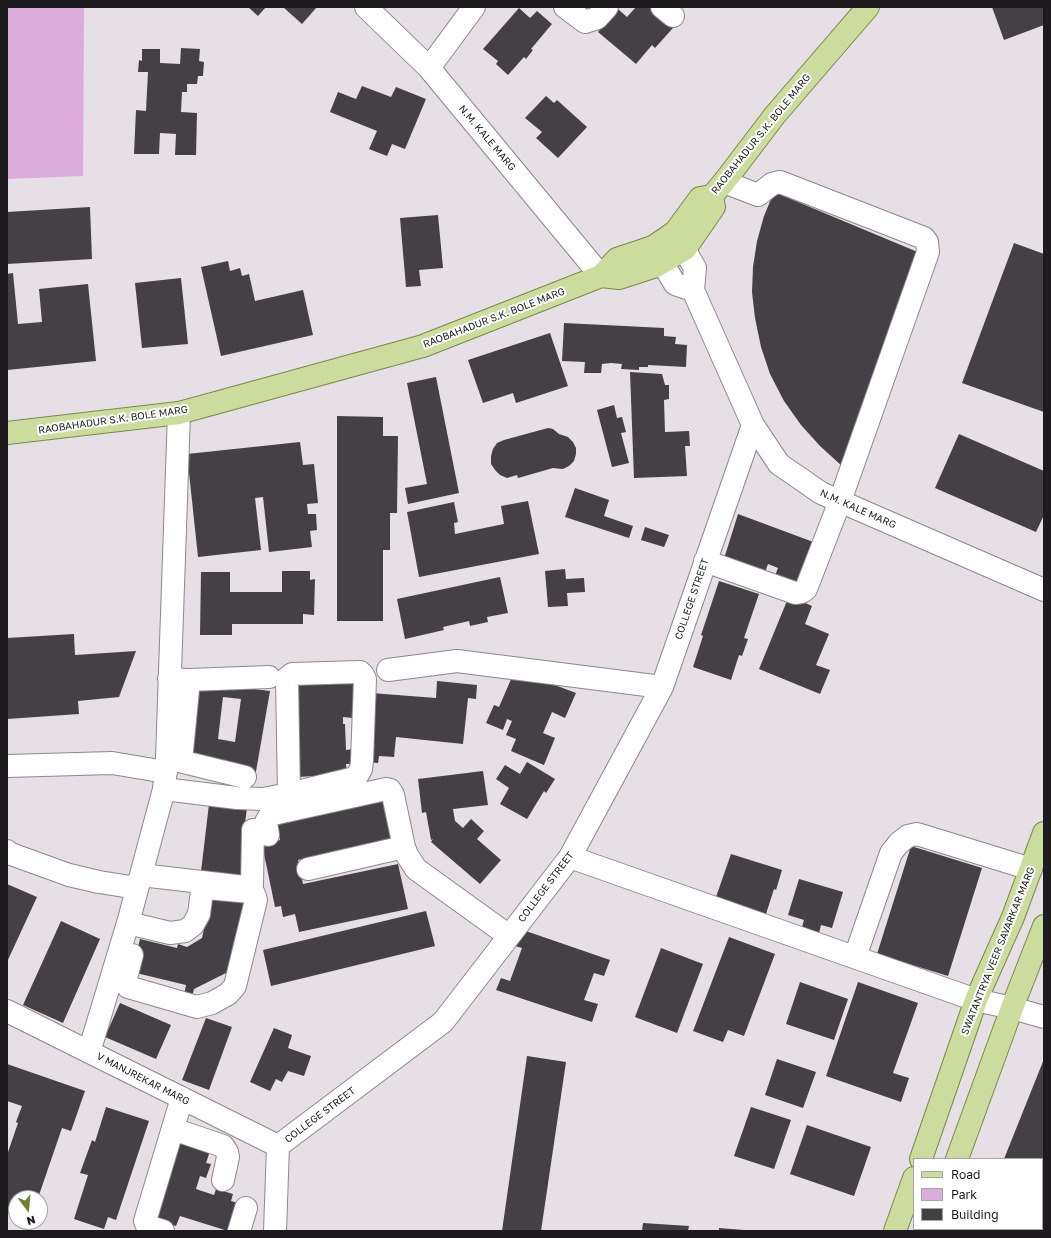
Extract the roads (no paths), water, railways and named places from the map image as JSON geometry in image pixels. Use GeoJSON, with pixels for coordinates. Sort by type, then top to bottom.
{"type":"FeatureCollection","features":[{"type":"Feature","properties":{"kind":"main road","name":"RAOBAHADUR S.K. BOLE MARG"},"geometry":{"type":"LineString","coordinates":[[718,189],[775,115],[868,7]]}},
{"type":"Feature","properties":{"kind":"main road"},"geometry":{"type":"LineString","coordinates":[[680,241],[714,207],[718,189]]}},
{"type":"Feature","properties":{"kind":"main road","name":"RAOBAHADUR S.K. BOLE MARG"},"geometry":{"type":"LineString","coordinates":[[7,433],[179,413],[423,346],[601,276],[617,259],[657,255],[680,241]]}},
{"type":"Feature","properties":{"kind":"main road","name":"SWATANTRYA VEER SAVARKAR MARG"},"geometry":{"type":"LineString","coordinates":[[920,1158],[976,1000],[1013,917],[1044,833]]}},
{"type":"Feature","properties":{"kind":"main road"},"geometry":{"type":"LineString","coordinates":[[957,1158],[1012,1008],[1044,926]]}},
{"type":"Feature","properties":{"kind":"main road"},"geometry":{"type":"LineString","coordinates":[[895,1231],[913,1181]]}},
{"type":"Feature","properties":{"kind":"street","name":"N.M. KALE MARG"},"geometry":{"type":"LineString","coordinates":[[366,7],[429,68],[601,276]]}},
{"type":"Feature","properties":{"kind":"street"},"geometry":{"type":"LineString","coordinates":[[429,68],[474,7]]}},
{"type":"Feature","properties":{"kind":"street"},"geometry":{"type":"LineString","coordinates":[[565,7],[585,22],[597,18],[607,7]]}},
{"type":"Feature","properties":{"kind":"street"},"geometry":{"type":"LineString","coordinates":[[705,561],[795,593],[802,592],[806,589],[840,501],[928,252],[924,238],[780,182],[772,184],[758,195],[718,189]]}},
{"type":"Feature","properties":{"kind":"street"},"geometry":{"type":"LineString","coordinates":[[657,255],[675,284],[693,290],[695,268],[680,241]]}},
{"type":"Feature","properties":{"kind":"street","name":"N.M. KALE MARG"},"geometry":{"type":"LineString","coordinates":[[693,290],[753,424],[779,464],[821,493],[1044,590]]}},
{"type":"Feature","properties":{"kind":"street"},"geometry":{"type":"LineString","coordinates":[[131,934],[185,931],[193,925],[199,914],[202,891],[207,888],[250,892],[254,894],[256,900],[235,986],[228,994],[212,1003],[197,1007],[128,986],[126,982],[131,934],[139,881],[169,770],[179,680],[179,413]]}},
{"type":"Feature","properties":{"kind":"street","name":"COLLEGE STREET"},"geometry":{"type":"LineString","coordinates":[[275,1231],[278,1146],[443,1022],[570,857],[662,687],[753,424]]}},
{"type":"Feature","properties":{"kind":"street"},"geometry":{"type":"LineString","coordinates":[[388,670],[457,661],[662,687]]}},
{"type":"Feature","properties":{"kind":"street"},"geometry":{"type":"LineString","coordinates":[[169,770],[237,798],[264,799],[289,794],[351,779],[357,776],[361,769],[362,761],[365,680],[363,674],[360,672],[292,674],[287,678],[289,794]]}},
{"type":"Feature","properties":{"kind":"street"},"geometry":{"type":"LineString","coordinates":[[179,680],[269,677]]}},
{"type":"Feature","properties":{"kind":"street"},"geometry":{"type":"LineString","coordinates":[[7,766],[112,764],[245,777]]}},
{"type":"Feature","properties":{"kind":"street"},"geometry":{"type":"LineString","coordinates":[[7,851],[10,854],[69,875],[99,882],[139,881],[245,887],[252,885],[260,832],[269,817],[273,814],[386,789],[390,790],[393,795],[404,847],[407,856],[416,869],[509,936]]}},
{"type":"Feature","properties":{"kind":"street"},"geometry":{"type":"LineString","coordinates":[[855,957],[891,853],[899,843],[908,836],[917,834],[1031,869]]}},
{"type":"Feature","properties":{"kind":"street"},"geometry":{"type":"LineString","coordinates":[[308,869],[404,847]]}},
{"type":"Feature","properties":{"kind":"street"},"geometry":{"type":"LineString","coordinates":[[570,857],[976,1000],[1044,1017]]}},
{"type":"Feature","properties":{"kind":"street"},"geometry":{"type":"LineString","coordinates":[[89,1052],[131,934]]}},
{"type":"Feature","properties":{"kind":"street","name":"V MANJREKAR MARG"},"geometry":{"type":"LineString","coordinates":[[7,1011],[278,1146]]}},
{"type":"Feature","properties":{"kind":"street"},"geometry":{"type":"LineString","coordinates":[[164,1231],[147,1226],[145,1221],[182,1098]]}},
{"type":"Feature","properties":{"kind":"street"},"geometry":{"type":"LineString","coordinates":[[173,1130],[223,1146],[228,1157],[223,1180]]}},
{"type":"Feature","properties":{"kind":"street"},"geometry":{"type":"LineString","coordinates":[[239,1231],[246,1208]]}}]}
